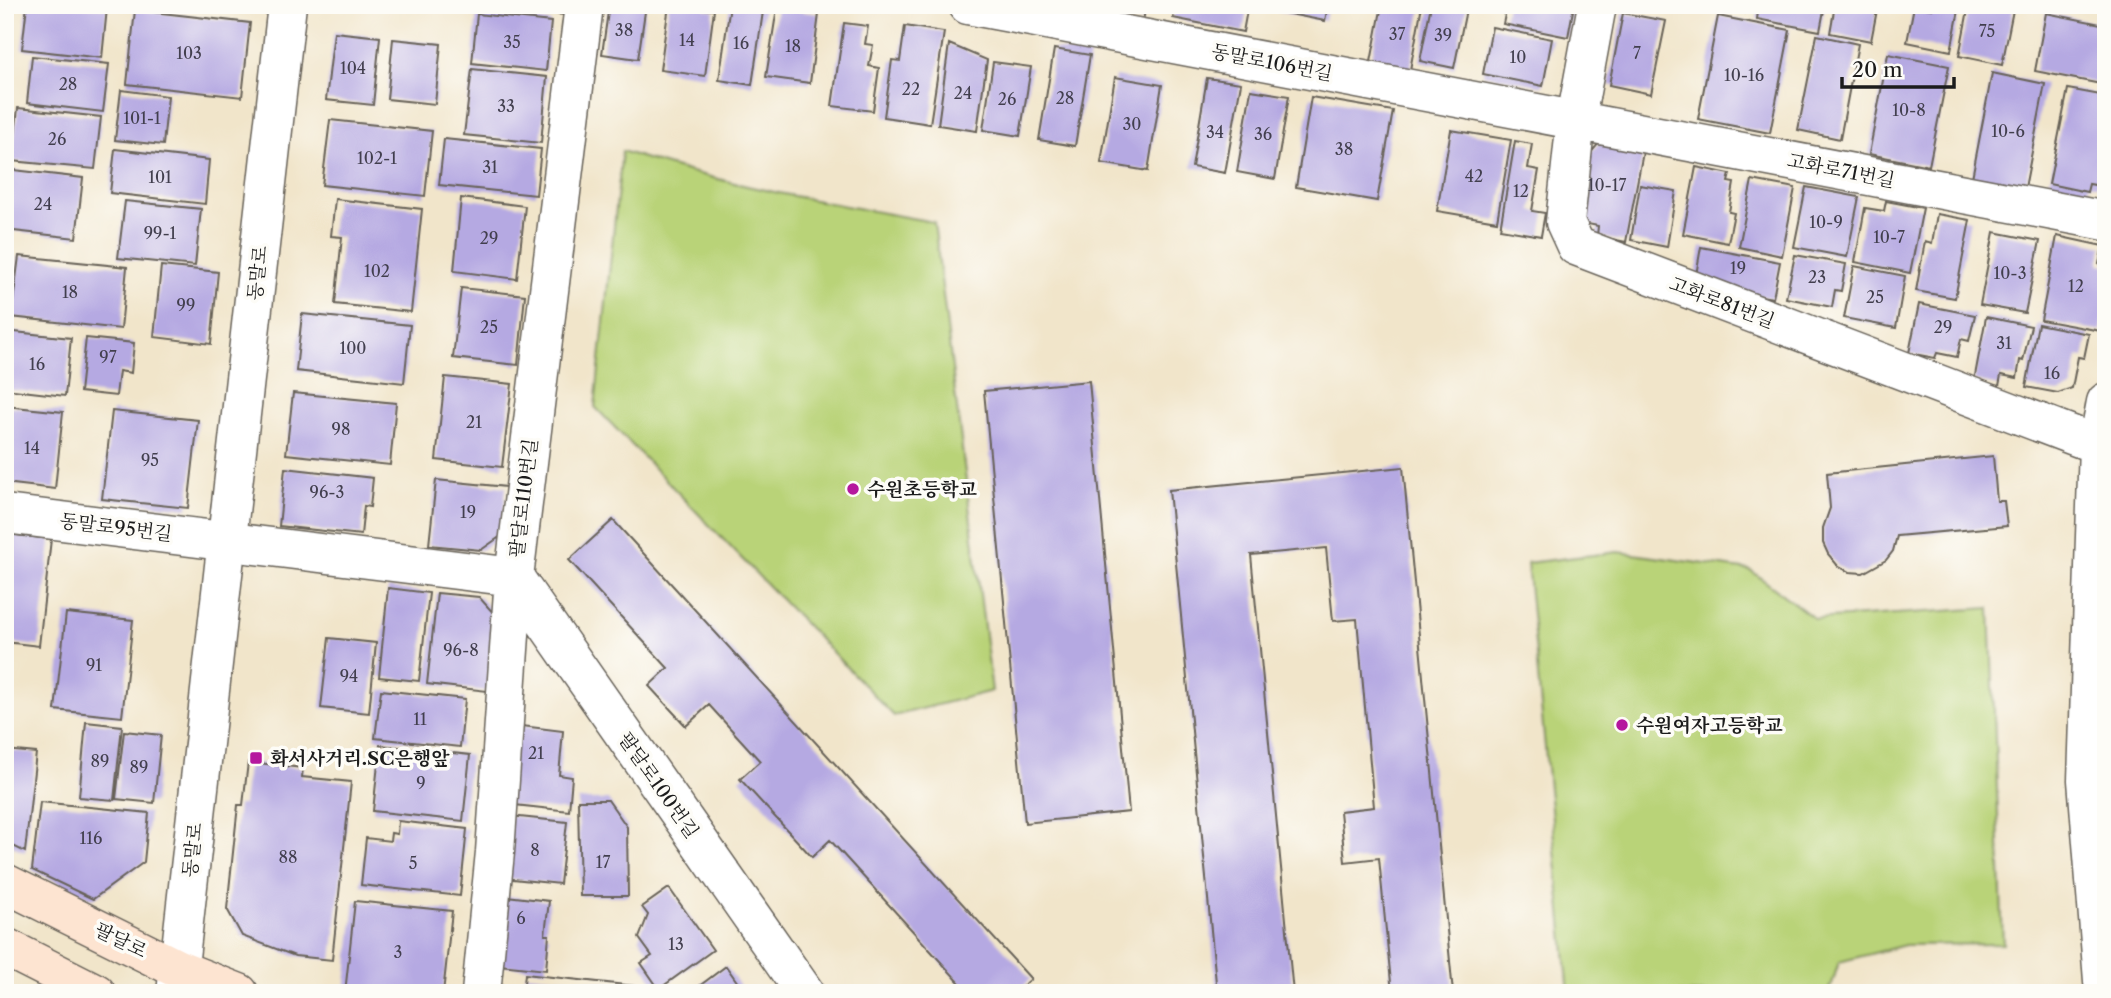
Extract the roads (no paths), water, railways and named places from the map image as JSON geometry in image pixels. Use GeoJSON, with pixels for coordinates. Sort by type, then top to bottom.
{"type":"FeatureCollection","features":[{"type":"Feature","properties":{"kind":"main road","name":"팔달로"},"geometry":{"type":"LineString","coordinates":[[5,883],[177,981],[239,993]]}},
{"type":"Feature","properties":{"kind":"main road"},"geometry":{"type":"LineString","coordinates":[[5,947],[96,993]]}},
{"type":"Feature","properties":{"kind":"street","name":"동말로"},"geometry":{"type":"LineString","coordinates":[[177,981],[287,5]]}},
{"type":"Feature","properties":{"kind":"street","name":"팔달로110번길"},"geometry":{"type":"LineString","coordinates":[[481,993],[495,852],[514,577],[584,5]]}},
{"type":"Feature","properties":{"kind":"street","name":"동말로106번길"},"geometry":{"type":"LineString","coordinates":[[968,5],[1576,119]]}},
{"type":"Feature","properties":{"kind":"street","name":"고화로81번길"},"geometry":{"type":"LineString","coordinates":[[1597,5],[1576,119],[1565,222],[1576,246],[2102,447]]}},
{"type":"Feature","properties":{"kind":"street","name":"고화로71번길"},"geometry":{"type":"LineString","coordinates":[[1576,119],[2106,220]]}},
{"type":"Feature","properties":{"kind":"street"},"geometry":{"type":"LineString","coordinates":[[2104,993],[2097,780],[2102,447],[2106,402]]}},
{"type":"Feature","properties":{"kind":"street","name":"동말로95번길"},"geometry":{"type":"LineString","coordinates":[[5,514],[226,540]]}},
{"type":"Feature","properties":{"kind":"street"},"geometry":{"type":"LineString","coordinates":[[226,540],[514,577]]}},
{"type":"Feature","properties":{"kind":"street","name":"팔달로100번길"},"geometry":{"type":"LineString","coordinates":[[514,577],[805,993]]}},
{"type":"Feature","properties":{"kind":"place","name":"수원초등학교"},"geometry":{"type":"Point","coordinates":[853,489]}},
{"type":"Feature","properties":{"kind":"place","name":"수원여자고등학교"},"geometry":{"type":"Point","coordinates":[1622,725]}},
{"type":"Feature","properties":{"kind":"place","name":"화서사거리.SC은행앞"},"geometry":{"type":"Point","coordinates":[256,758]}}]}
